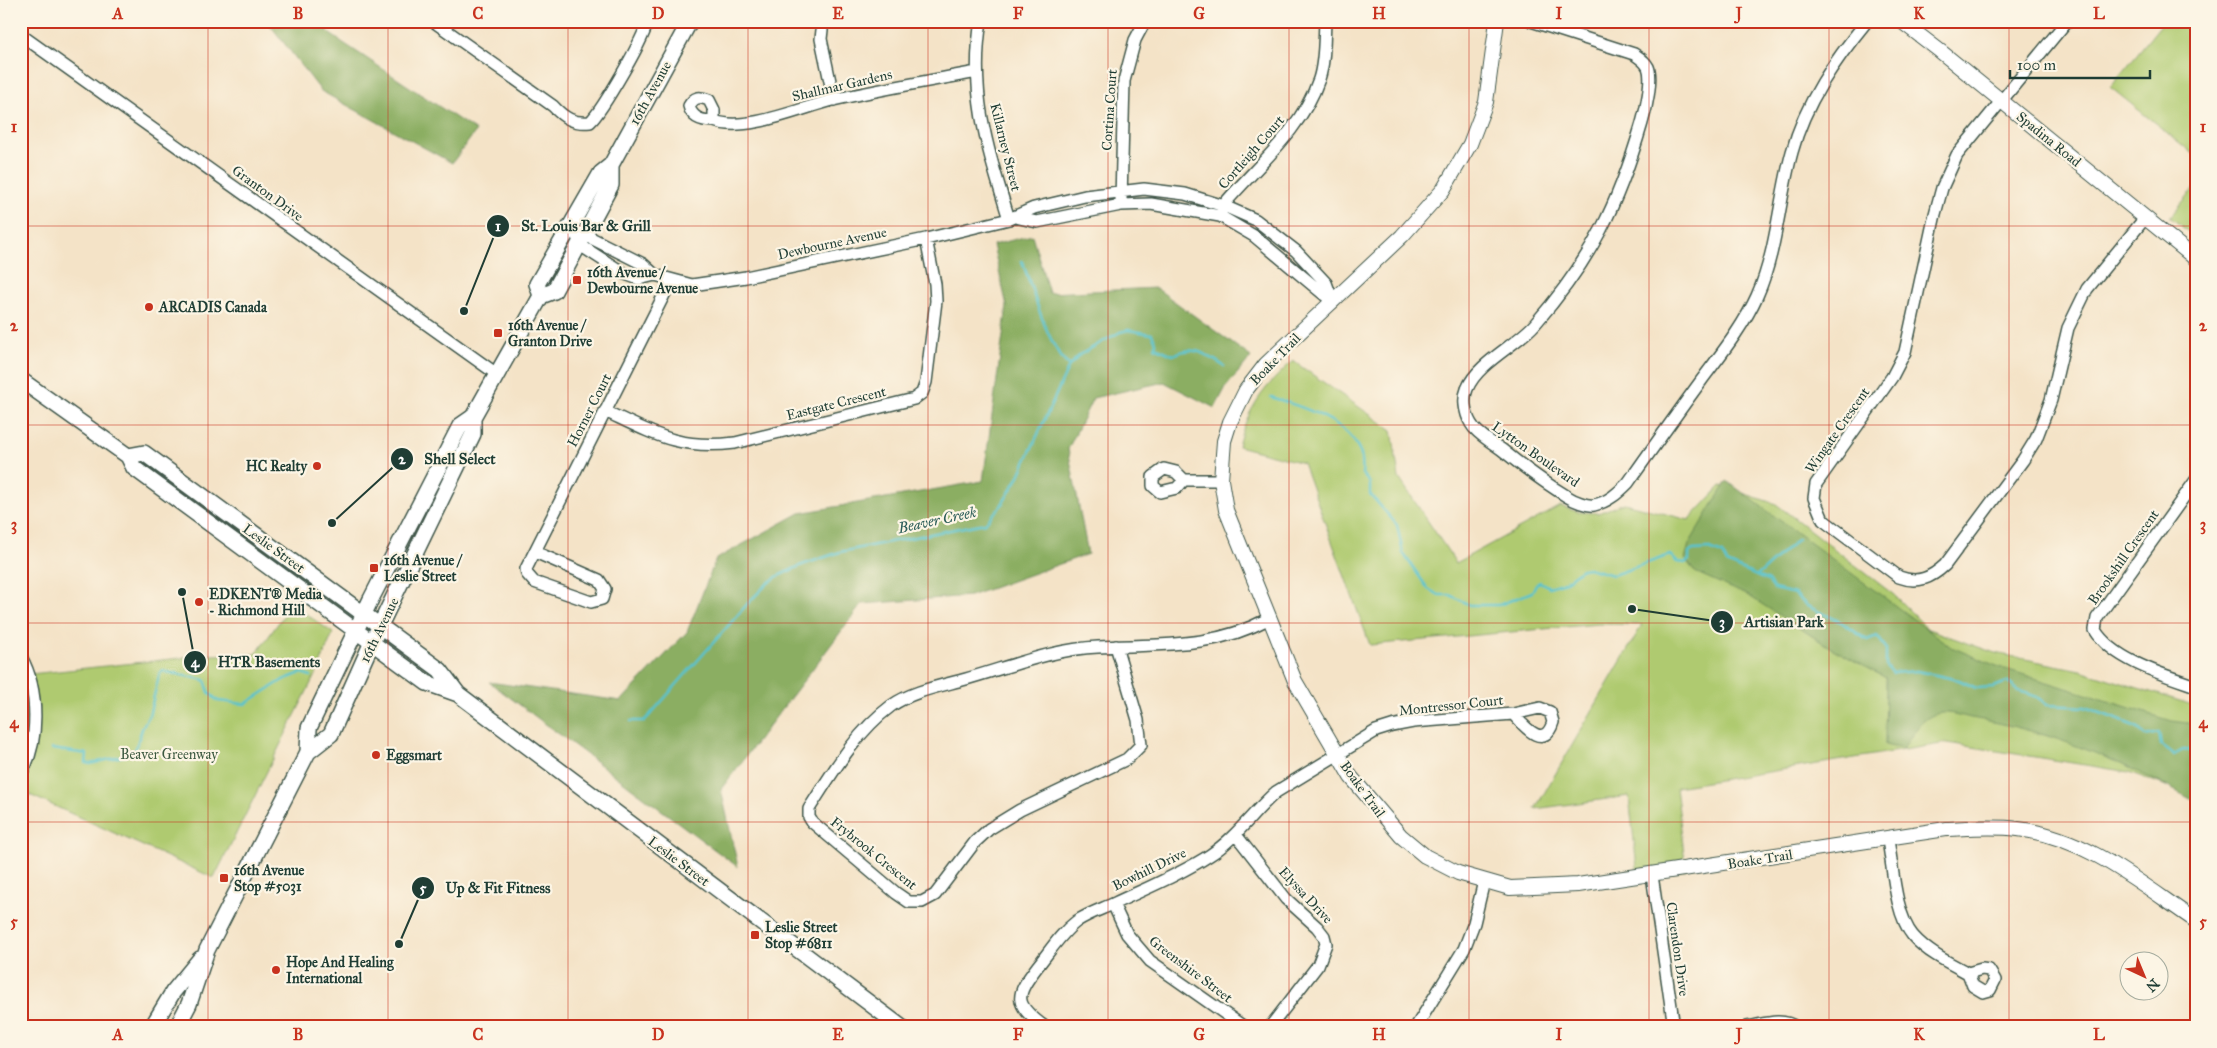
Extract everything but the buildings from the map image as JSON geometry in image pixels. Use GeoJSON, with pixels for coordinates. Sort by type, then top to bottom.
{"type":"FeatureCollection","features":[{"type":"Feature","properties":{"kind":"main road","name":"16th Avenue"},"geometry":{"type":"LineString","coordinates":[[541,296],[537,284],[566,230],[601,173],[611,165],[690,21]]}},
{"type":"Feature","properties":{"kind":"main road","name":"16th Avenue"},"geometry":{"type":"LineString","coordinates":[[308,752],[331,734],[372,642],[473,434],[474,417],[541,296],[554,292],[611,184],[611,165]]}},
{"type":"Feature","properties":{"kind":"main road","name":"Leslie Street"},"geometry":{"type":"LineString","coordinates":[[21,380],[128,456],[134,468],[427,683],[458,694]]}},
{"type":"Feature","properties":{"kind":"main road","name":"16th Avenue"},"geometry":{"type":"LineString","coordinates":[[177,1027],[190,1004],[207,950],[308,752],[309,728],[363,615],[460,426],[474,417]]}},
{"type":"Feature","properties":{"kind":"main road","name":"Leslie Street"},"geometry":{"type":"LineString","coordinates":[[128,456],[144,453],[440,670],[458,694],[901,1027]]}},
{"type":"Feature","properties":{"kind":"main road","name":"16th Avenue"},"geometry":{"type":"LineString","coordinates":[[152,1027],[167,1002],[207,950]]}},
{"type":"Feature","properties":{"kind":"main road"},"geometry":{"type":"LineString","coordinates":[[160,1027],[167,1002]]}},
{"type":"Feature","properties":{"kind":"street"},"geometry":{"type":"LineString","coordinates":[[433,21],[553,106],[562,116],[580,123],[590,122],[602,107],[642,37],[647,21]]}},
{"type":"Feature","properties":{"kind":"street","name":"Killarney Street"},"geometry":{"type":"LineString","coordinates":[[981,21],[977,72],[983,129],[1012,218]]}},
{"type":"Feature","properties":{"kind":"street","name":"Cortina Court"},"geometry":{"type":"LineString","coordinates":[[1121,199],[1124,81],[1130,53],[1145,21]]}},
{"type":"Feature","properties":{"kind":"street","name":"Cortleigh Court"},"geometry":{"type":"LineString","coordinates":[[1222,211],[1294,126],[1310,98],[1319,78],[1324,49],[1325,21]]}},
{"type":"Feature","properties":{"kind":"street","name":"Boake Trail"},"geometry":{"type":"LineString","coordinates":[[1497,21],[1486,102],[1470,144],[1443,190],[1427,209],[1333,302],[1266,364],[1246,390],[1237,407],[1224,441],[1221,480],[1226,510],[1268,619],[1295,681],[1338,755],[1366,796],[1401,836],[1425,856],[1458,873],[1510,888],[1533,888],[1652,875],[1946,830],[1982,827],[2039,833],[2080,846],[2110,862],[2196,922]]}},
{"type":"Feature","properties":{"kind":"street","name":"Lytton Boulevard"},"geometry":{"type":"LineString","coordinates":[[1531,21],[1634,54],[1643,60],[1649,68],[1645,113],[1628,171],[1600,235],[1570,282],[1534,325],[1492,360],[1471,382],[1467,389],[1465,406],[1470,422],[1484,436],[1570,498],[1593,505],[1609,500],[1628,483],[1747,314],[1766,270],[1792,152],[1804,118],[1816,94],[1842,52],[1867,21]]}},
{"type":"Feature","properties":{"kind":"street","name":"Spadina Road"},"geometry":{"type":"LineString","coordinates":[[1901,21],[2196,259]]}},
{"type":"Feature","properties":{"kind":"street"},"geometry":{"type":"LineString","coordinates":[[2002,101],[2067,21]]}},
{"type":"Feature","properties":{"kind":"street"},"geometry":{"type":"LineString","coordinates":[[822,22],[821,39],[834,100]]}},
{"type":"Feature","properties":{"kind":"street","name":"Granton Drive"},"geometry":{"type":"LineString","coordinates":[[21,35],[498,375]]}},
{"type":"Feature","properties":{"kind":"street","name":"Shallmar Gardens"},"geometry":{"type":"LineString","coordinates":[[714,121],[723,124],[750,123],[834,100],[977,72]]}},
{"type":"Feature","properties":{"kind":"street","name":"Wingate Crescent"},"geometry":{"type":"LineString","coordinates":[[2002,101],[1957,155],[1948,171],[1935,214],[1905,352],[1892,377],[1816,484],[1814,498],[1823,520],[1899,578],[1908,581],[1923,580],[1934,576],[1945,565],[2023,460],[2036,439],[2051,400],[2068,328],[2087,288],[2145,218]]}},
{"type":"Feature","properties":{"kind":"street","name":"Dewbourne Avenue"},"geometry":{"type":"LineString","coordinates":[[581,240],[589,237],[643,264],[655,275],[671,281],[692,285],[723,281],[926,239],[1012,218],[1034,208],[1085,196],[1121,199],[1144,190],[1185,194],[1222,211],[1256,220],[1296,250],[1326,283],[1333,302]]}},
{"type":"Feature","properties":{"kind":"street","name":"Dewbourne Avenue"},"geometry":{"type":"LineString","coordinates":[[1222,211],[1333,302]]}},
{"type":"Feature","properties":{"kind":"street","name":"Dewbourne Avenue"},"geometry":{"type":"LineString","coordinates":[[566,230],[581,240],[583,247],[625,274],[639,279],[655,275]]}},
{"type":"Feature","properties":{"kind":"street","name":"Eastgate Crescent"},"geometry":{"type":"LineString","coordinates":[[605,411],[668,439],[686,445],[709,446],[735,444],[914,399],[922,393],[926,382],[936,301],[935,284],[926,239]]}},
{"type":"Feature","properties":{"kind":"street","name":"Horner Court"},"geometry":{"type":"LineString","coordinates":[[535,552],[599,580],[606,589],[602,599],[591,602],[534,582],[527,574],[526,569],[671,281]]}},
{"type":"Feature","properties":{"kind":"street"},"geometry":{"type":"LineString","coordinates":[[1184,480],[1221,480]]}},
{"type":"Feature","properties":{"kind":"street","name":"Brookshill Crescent"},"geometry":{"type":"LineString","coordinates":[[2196,480],[2097,618],[2095,630],[2103,641],[2129,659],[2160,674],[2196,686]]}},
{"type":"Feature","properties":{"kind":"street","name":"Frybrook Crescent"},"geometry":{"type":"LineString","coordinates":[[1116,646],[1138,720],[1141,745],[1127,759],[1020,810],[990,829],[975,842],[934,895],[922,902],[909,902],[896,893],[812,822],[809,817],[809,809],[851,747],[878,717],[905,697],[1046,656],[1092,648],[1116,646],[1202,643],[1220,639],[1268,619]]}},
{"type":"Feature","properties":{"kind":"street"},"geometry":{"type":"LineString","coordinates":[[21,657],[30,673],[35,736],[21,774]]}},
{"type":"Feature","properties":{"kind":"street","name":"Montressor Court"},"geometry":{"type":"LineString","coordinates":[[1338,755],[1376,731],[1392,726],[1413,722],[1513,714]]}},
{"type":"Feature","properties":{"kind":"street","name":"Bowhill Drive"},"geometry":{"type":"LineString","coordinates":[[1045,1027],[1024,1009],[1020,1000],[1021,989],[1063,934],[1091,913],[1188,868],[1211,854],[1236,835],[1276,792],[1338,755]]}},
{"type":"Feature","properties":{"kind":"street","name":"Elyssa Drive"},"geometry":{"type":"LineString","coordinates":[[1236,835],[1286,899],[1317,927],[1324,936],[1326,944],[1318,965],[1270,1027]]}},
{"type":"Feature","properties":{"kind":"street"},"geometry":{"type":"LineString","coordinates":[[1888,840],[1904,922],[1913,936],[1929,950],[1968,973]]}},
{"type":"Feature","properties":{"kind":"street","name":"Clarendon Drive"},"geometry":{"type":"LineString","coordinates":[[1652,875],[1674,1027]]}},
{"type":"Feature","properties":{"kind":"street"},"geometry":{"type":"LineString","coordinates":[[1416,1027],[1464,949],[1474,923],[1484,881]]}},
{"type":"Feature","properties":{"kind":"street","name":"Greenshire Street"},"geometry":{"type":"LineString","coordinates":[[1113,904],[1127,934],[1150,961],[1244,1027]]}},
{"type":"Feature","properties":{"kind":"street"},"geometry":{"type":"LineString","coordinates":[[1747,1027],[1782,1022],[1790,1022],[1795,1027]]}},
{"type":"Feature","properties":{"kind":"green space"},"geometry":{"type":"Polygon","coordinates":[[[267,21],[320,21],[330,34],[476,131],[452,163],[321,91],[267,21]]]}},
{"type":"Feature","properties":{"kind":"green space"},"geometry":{"type":"Polygon","coordinates":[[[2164,21],[2196,21],[2196,156],[2110,87],[2164,21]]]}},
{"type":"Feature","properties":{"kind":"green space"},"geometry":{"type":"Polygon","coordinates":[[[2196,186],[2196,238],[2170,217],[2196,186]]]}},
{"type":"Feature","properties":{"kind":"green space"},"geometry":{"type":"Polygon","coordinates":[[[1032,235],[1049,293],[1156,288],[1251,357],[1226,387],[1215,408],[1164,382],[1093,398],[1068,449],[1088,554],[970,596],[862,604],[721,789],[738,867],[489,682],[621,701],[687,632],[716,559],[800,513],[983,481],[1007,306],[993,245],[1032,235]]]}},
{"type":"Feature","properties":{"kind":"green space"},"geometry":{"type":"Polygon","coordinates":[[[1293,361],[1392,430],[1399,478],[1456,563],[1560,506],[1578,512],[1598,513],[1624,503],[1689,520],[1721,486],[1776,504],[1894,595],[1928,629],[1995,653],[2080,670],[2196,706],[2196,797],[2129,772],[1947,743],[1676,787],[1686,870],[1638,877],[1629,796],[1535,809],[1642,625],[1598,624],[1370,645],[1303,463],[1238,446],[1247,420],[1258,399],[1265,389],[1293,361]]]}},
{"type":"Feature","properties":{"kind":"green space"},"geometry":{"type":"Polygon","coordinates":[[[1727,481],[1951,647],[1999,667],[2172,721],[2196,724],[2196,802],[2115,761],[2087,750],[2000,723],[1952,714],[1941,713],[1928,718],[1918,726],[1903,749],[1885,745],[1886,678],[1831,648],[1749,596],[1695,572],[1685,559],[1689,544],[1727,481]]]}},
{"type":"Feature","properties":{"kind":"green space","name":"Beaver Greenway"},"geometry":{"type":"Polygon","coordinates":[[[292,604],[333,633],[318,669],[214,878],[21,791],[21,675],[209,655],[256,654],[292,604]]]}},
{"type":"Feature","properties":{"kind":"waterway"},"geometry":{"type":"LineString","coordinates":[[1022,261],[1047,331],[1061,357],[1069,366]]}},
{"type":"Feature","properties":{"kind":"waterway","name":"Beaver Creek"},"geometry":{"type":"LineString","coordinates":[[631,721],[644,721],[749,602],[778,576],[802,565],[840,552],[985,523],[1001,506],[1018,478],[1069,366],[1081,354],[1120,332],[1128,330],[1152,334],[1156,342],[1155,347],[1173,355],[1188,351],[1200,352],[1224,366]]}},
{"type":"Feature","properties":{"kind":"waterway","name":"Beaver Creek"},"geometry":{"type":"LineString","coordinates":[[1271,397],[1317,414],[1346,431],[1356,443],[1362,457],[1362,474],[1370,483],[1370,494],[1397,525],[1403,553],[1428,589],[1439,595],[1450,595],[1470,605],[1499,605],[1532,592],[1536,584],[1540,582],[1549,587],[1565,582],[1582,569],[1588,568],[1613,575],[1670,555],[1677,562],[1685,563],[1689,560],[1689,553],[1693,550],[1710,549],[1722,554],[1727,563],[1768,581],[1774,589],[1795,594],[1807,606],[1841,622],[1867,640],[1877,636],[1886,648],[1886,665],[1893,673],[1917,671],[1959,680],[1976,688],[1994,687],[2007,682],[2019,691],[2037,697],[2047,705],[2085,707],[2137,727],[2145,736],[2159,733],[2161,745],[2174,755],[2183,750],[2196,751]]}},
{"type":"Feature","properties":{"kind":"waterway"},"geometry":{"type":"LineString","coordinates":[[1757,576],[1798,539]]}},
{"type":"Feature","properties":{"kind":"waterway","name":"Beaver Creek"},"geometry":{"type":"LineString","coordinates":[[52,749],[87,754],[86,763],[90,764],[134,753],[143,726],[149,716],[162,671],[205,680],[209,693],[218,701],[245,704],[283,680],[301,673],[311,676]]}},
{"type":"Feature","properties":{"kind":"place","name":"16th Avenue / Dewbourne Avenue"},"geometry":{"type":"Point","coordinates":[577,280]}},
{"type":"Feature","properties":{"kind":"place","name":"ARCADIS Canada"},"geometry":{"type":"Point","coordinates":[149,307]}},
{"type":"Feature","properties":{"kind":"place","name":"St. Louis Bar & Grill"},"geometry":{"type":"Point","coordinates":[464,311]}},
{"type":"Feature","properties":{"kind":"place","name":"16th Avenue / Granton Drive"},"geometry":{"type":"Point","coordinates":[498,333]}},
{"type":"Feature","properties":{"kind":"place","name":"HC Realty"},"geometry":{"type":"Point","coordinates":[317,466]}},
{"type":"Feature","properties":{"kind":"place","name":"Shell Select"},"geometry":{"type":"Point","coordinates":[332,523]}},
{"type":"Feature","properties":{"kind":"place","name":"16th Avenue / Leslie Street"},"geometry":{"type":"Point","coordinates":[374,568]}},
{"type":"Feature","properties":{"kind":"place","name":"HTR Basements"},"geometry":{"type":"Point","coordinates":[182,592]}},
{"type":"Feature","properties":{"kind":"place","name":"EDKENT® Media - Richmond Hill"},"geometry":{"type":"Point","coordinates":[199,602]}},
{"type":"Feature","properties":{"kind":"place","name":"Artisian Park"},"geometry":{"type":"Point","coordinates":[1632,609]}},
{"type":"Feature","properties":{"kind":"place","name":"Eggsmart"},"geometry":{"type":"Point","coordinates":[376,755]}},
{"type":"Feature","properties":{"kind":"place","name":"16th Avenue Stop #5031"},"geometry":{"type":"Point","coordinates":[224,878]}},
{"type":"Feature","properties":{"kind":"place","name":"Leslie Street Stop #6811"},"geometry":{"type":"Point","coordinates":[755,935]}},
{"type":"Feature","properties":{"kind":"place","name":"Up & Fit Fitness"},"geometry":{"type":"Point","coordinates":[399,944]}},
{"type":"Feature","properties":{"kind":"place","name":"Hope And Healing International"},"geometry":{"type":"Point","coordinates":[276,970]}}]}
